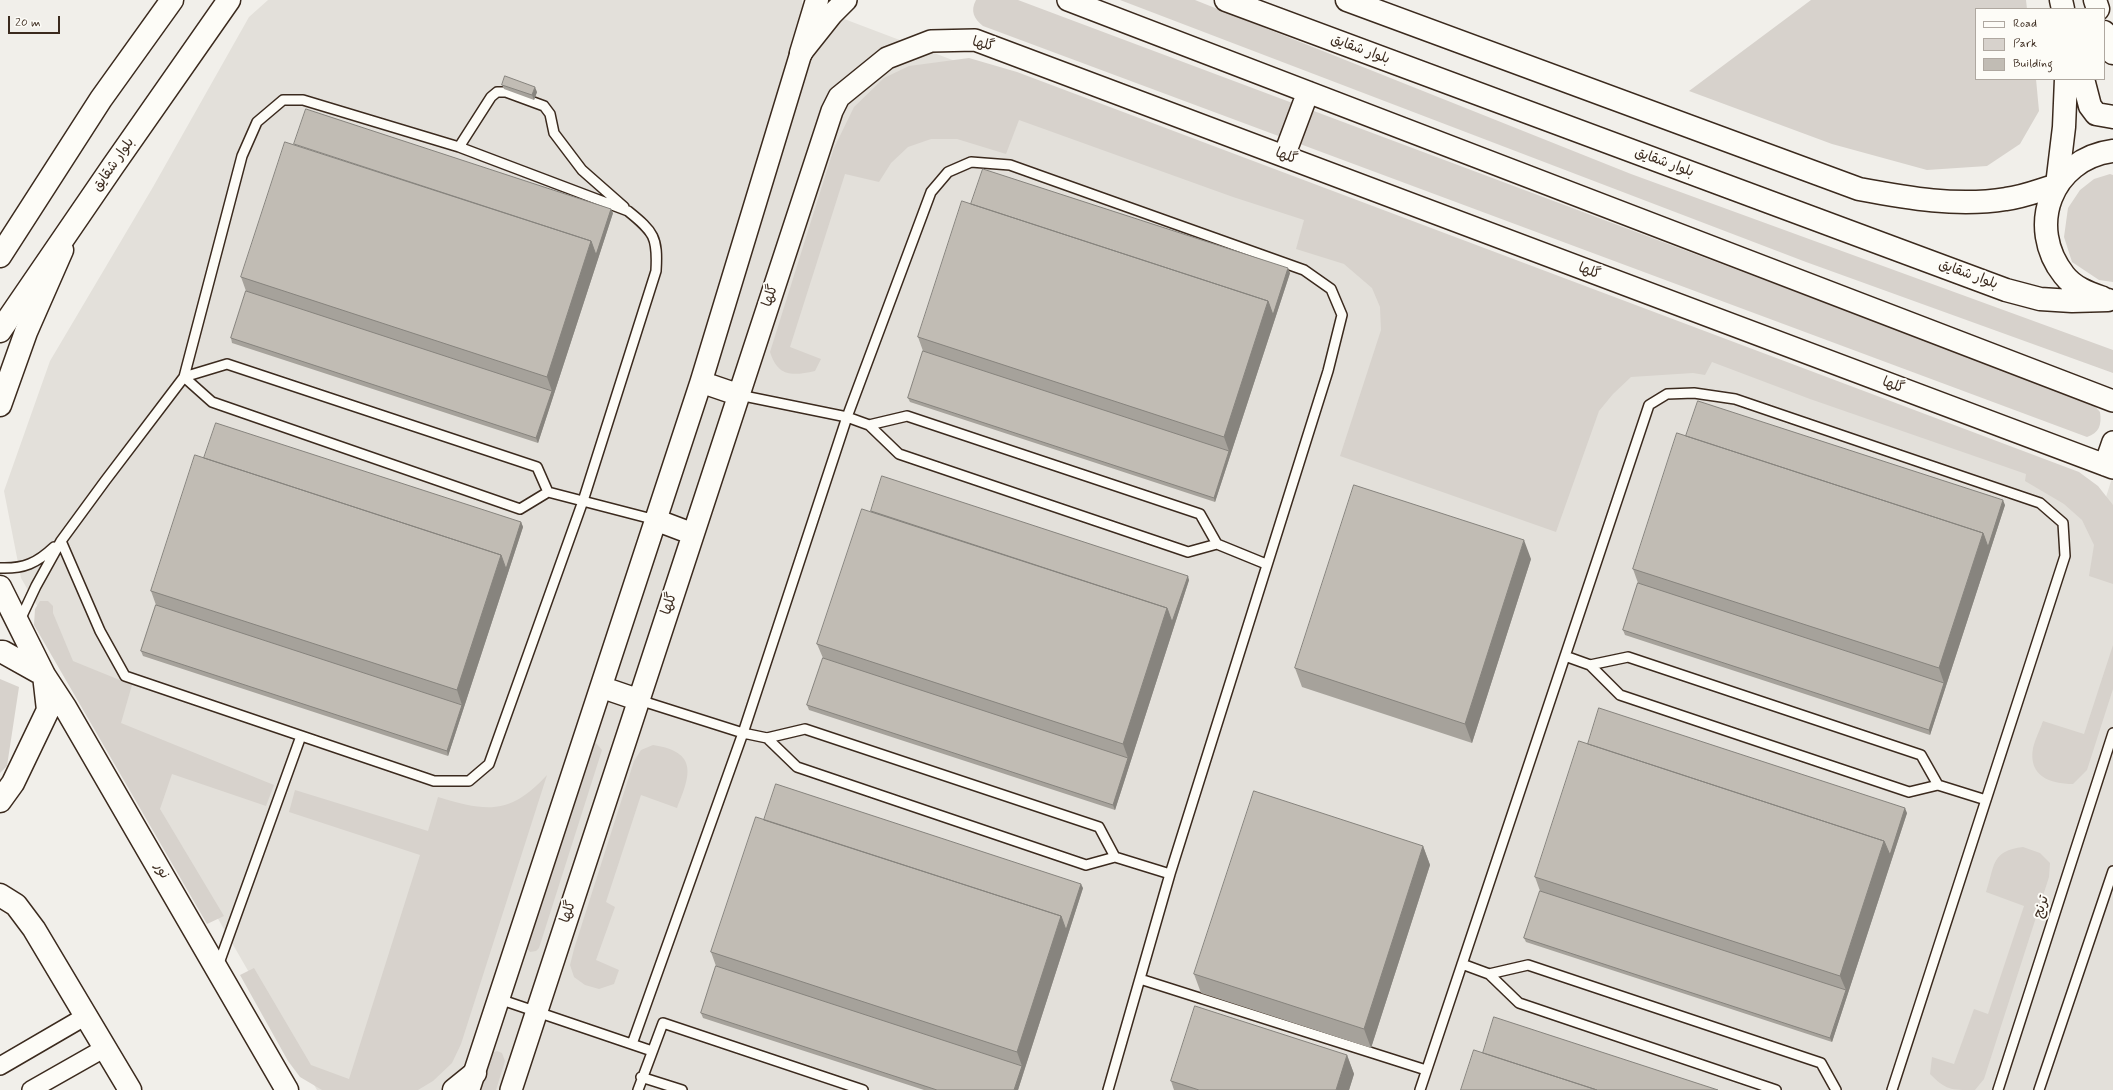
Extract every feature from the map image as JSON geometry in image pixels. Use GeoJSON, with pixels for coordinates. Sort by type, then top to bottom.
{"type":"FeatureCollection","features":[{"type":"Feature","properties":{"kind":"main road"},"geometry":{"type":"LineString","coordinates":[[0,256],[100,99],[172,0]]}},
{"type":"Feature","properties":{"kind":"main road","name":"بلوار شقایق"},"geometry":{"type":"LineString","coordinates":[[0,331],[229,0]]}},
{"type":"Feature","properties":{"kind":"main road"},"geometry":{"type":"LineString","coordinates":[[801,53],[816,0]]}},
{"type":"Feature","properties":{"kind":"main road","name":"بلوار شقایق"},"geometry":{"type":"LineString","coordinates":[[1226,0],[2006,290],[2040,299],[2072,301],[2110,300]]}},
{"type":"Feature","properties":{"kind":"main road"},"geometry":{"type":"LineString","coordinates":[[1347,0],[1859,190],[1906,198],[1956,202],[2007,199],[2057,185]]}},
{"type":"Feature","properties":{"kind":"main road"},"geometry":{"type":"LineString","coordinates":[[2057,185],[2064,127],[2066,80]]}},
{"type":"Feature","properties":{"kind":"main road"},"geometry":{"type":"LineString","coordinates":[[2083,80],[2090,106],[2096,114],[2113,117]]}},
{"type":"Feature","properties":{"kind":"main road"},"geometry":{"type":"LineString","coordinates":[[2110,300],[2084,292],[2065,276],[2051,256],[2045,232],[2047,207],[2057,185],[2072,168],[2090,157],[2113,151]]}},
{"type":"Feature","properties":{"kind":"main road"},"geometry":{"type":"LineString","coordinates":[[0,405],[26,332],[75,221]]}},
{"type":"Feature","properties":{"kind":"main road","name":"نور"},"geometry":{"type":"LineString","coordinates":[[0,587],[44,675],[65,707],[288,1088]]}},
{"type":"Feature","properties":{"kind":"main road"},"geometry":{"type":"LineString","coordinates":[[0,652],[3,652],[44,675],[48,710],[13,783],[0,801]]}},
{"type":"Feature","properties":{"kind":"main road"},"geometry":{"type":"LineString","coordinates":[[0,895],[16,905],[34,929],[130,1090]]}},
{"type":"Feature","properties":{"kind":"main road"},"geometry":{"type":"LineString","coordinates":[[454,1090],[472,1082]]}},
{"type":"Feature","properties":{"kind":"street"},"geometry":{"type":"LineString","coordinates":[[472,1082],[701,382],[801,53],[832,14],[846,0]]}},
{"type":"Feature","properties":{"kind":"street"},"geometry":{"type":"LineString","coordinates":[[1068,0],[2113,401]]}},
{"type":"Feature","properties":{"kind":"street","name":"گلها"},"geometry":{"type":"LineString","coordinates":[[511,1090],[832,112],[839,97],[887,58],[931,41],[975,40],[2110,469]]}},
{"type":"Feature","properties":{"kind":"street"},"geometry":{"type":"LineString","coordinates":[[1284,156],[1308,92]]}},
{"type":"Feature","properties":{"kind":"street"},"geometry":{"type":"LineString","coordinates":[[701,382],[739,395]]}},
{"type":"Feature","properties":{"kind":"street"},"geometry":{"type":"LineString","coordinates":[[2110,469],[2113,442]]}},
{"type":"Feature","properties":{"kind":"street"},"geometry":{"type":"LineString","coordinates":[[656,520],[693,534]]}},
{"type":"Feature","properties":{"kind":"street"},"geometry":{"type":"LineString","coordinates":[[601,687],[639,700]]}},
{"type":"Feature","properties":{"kind":"street"},"geometry":{"type":"LineString","coordinates":[[0,1066],[86,1016]]}},
{"type":"Feature","properties":{"kind":"street"},"geometry":{"type":"LineString","coordinates":[[31,1090],[104,1048]]}},
{"type":"Feature","properties":{"kind":"lane"},"geometry":{"type":"LineString","coordinates":[[62,541],[100,631],[125,676],[434,780],[469,782],[489,764],[583,501],[656,271],[657,248],[649,227],[628,211],[582,170],[554,133],[550,114],[544,106],[506,92],[497,92],[491,96],[459,147]]}},
{"type":"Feature","properties":{"kind":"lane"},"geometry":{"type":"LineString","coordinates":[[19,623],[36,586],[62,541],[105,481],[184,377],[242,156],[257,122],[282,100],[303,100],[459,147],[628,211]]}},
{"type":"Feature","properties":{"kind":"lane"},"geometry":{"type":"LineString","coordinates":[[632,1044],[742,733],[847,417],[931,192],[948,172],[971,162],[1010,165],[1304,270],[1331,289],[1342,315],[1328,371],[1266,564],[1170,874],[1110,1089]]}},
{"type":"Feature","properties":{"kind":"lane"},"geometry":{"type":"LineString","coordinates":[[184,377],[227,364],[538,467],[548,492]]}},
{"type":"Feature","properties":{"kind":"lane"},"geometry":{"type":"LineString","coordinates":[[184,377],[212,402],[520,509],[548,492],[656,520]]}},
{"type":"Feature","properties":{"kind":"lane"},"geometry":{"type":"LineString","coordinates":[[1420,1090],[1649,405],[1667,394],[1694,393],[1736,399],[2040,503],[2063,523],[2065,556],[1892,1090]]}},
{"type":"Feature","properties":{"kind":"lane"},"geometry":{"type":"LineString","coordinates":[[739,395],[847,417],[869,425],[899,454],[1188,552],[1217,544],[1266,564]]}},
{"type":"Feature","properties":{"kind":"lane"},"geometry":{"type":"LineString","coordinates":[[869,425],[907,416],[1200,514],[1217,544]]}},
{"type":"Feature","properties":{"kind":"lane"},"geometry":{"type":"LineString","coordinates":[[0,568],[12,568],[39,561],[62,541]]}},
{"type":"Feature","properties":{"kind":"lane"},"geometry":{"type":"LineString","coordinates":[[1565,656],[1590,665],[1620,695],[1909,792],[1938,785],[1986,800]]}},
{"type":"Feature","properties":{"kind":"lane"},"geometry":{"type":"LineString","coordinates":[[1590,665],[1628,657],[1921,754],[1938,785]]}},
{"type":"Feature","properties":{"kind":"lane"},"geometry":{"type":"LineString","coordinates":[[639,700],[742,733],[767,738],[806,729],[1099,827],[1115,858]]}},
{"type":"Feature","properties":{"kind":"lane","name":"ترنج"},"geometry":{"type":"LineString","coordinates":[[1998,1090],[2113,734]]}},
{"type":"Feature","properties":{"kind":"lane"},"geometry":{"type":"LineString","coordinates":[[217,969],[301,736]]}},
{"type":"Feature","properties":{"kind":"lane"},"geometry":{"type":"LineString","coordinates":[[767,738],[797,767],[1086,865],[1115,858],[1170,874]]}},
{"type":"Feature","properties":{"kind":"lane"},"geometry":{"type":"LineString","coordinates":[[2039,1090],[2113,871]]}},
{"type":"Feature","properties":{"kind":"lane"},"geometry":{"type":"LineString","coordinates":[[1462,964],[1489,974],[1519,1003],[1776,1090]]}},
{"type":"Feature","properties":{"kind":"lane"},"geometry":{"type":"LineString","coordinates":[[1489,974],[1528,965],[1821,1063],[1836,1090]]}},
{"type":"Feature","properties":{"kind":"lane"},"geometry":{"type":"LineString","coordinates":[[1140,979],[1426,1070]]}},
{"type":"Feature","properties":{"kind":"lane"},"geometry":{"type":"LineString","coordinates":[[499,999],[652,1051]]}},
{"type":"Feature","properties":{"kind":"lane"},"geometry":{"type":"LineString","coordinates":[[638,1090],[641,1077],[663,1023],[863,1090]]}},
{"type":"Feature","properties":{"kind":"lane"},"geometry":{"type":"LineString","coordinates":[[641,1077],[682,1090]]}},
{"type":"Feature","properties":{"kind":"shaded area"},"geometry":{"type":"Polygon","coordinates":[[[268,0],[802,0],[802,3],[2106,497],[2113,475],[2113,1090],[317,1090],[21,578],[4,491],[50,361],[153,187],[249,17],[268,0]]]}},
{"type":"Feature","properties":{"kind":"green space"},"geometry":{"type":"Polygon","coordinates":[[[976,0],[1018,0],[2092,403],[2100,412],[2099,428],[2087,437],[983,26],[975,18],[973,11],[976,0]]]}},
{"type":"Feature","properties":{"kind":"green space"},"geometry":{"type":"Polygon","coordinates":[[[1120,0],[1195,0],[1631,174],[2113,350],[2113,373],[1806,262],[1120,0]]]}},
{"type":"Feature","properties":{"kind":"green space"},"geometry":{"type":"Polygon","coordinates":[[[1811,0],[2026,0],[2027,8],[1975,8],[1975,80],[2036,80],[2039,111],[2020,144],[1987,166],[1927,170],[1832,144],[1689,91],[1811,0]]]}},
{"type":"Feature","properties":{"kind":"green space"},"geometry":{"type":"Polygon","coordinates":[[[969,58],[1017,72],[2079,472],[2098,486],[2113,505],[2113,584],[2089,576],[2094,545],[2082,520],[2064,504],[2025,481],[2026,474],[1810,399],[1712,362],[1705,375],[1693,373],[1631,377],[1613,394],[1599,411],[1556,532],[1340,456],[1381,330],[1380,307],[1372,288],[1344,264],[1296,249],[1304,220],[1233,197],[1019,120],[1006,154],[957,139],[931,139],[908,147],[891,163],[879,182],[845,174],[790,347],[821,359],[815,371],[799,374],[787,373],[777,366],[770,352],[834,148],[854,107],[884,78],[909,66],[969,58]]]}},
{"type":"Feature","properties":{"kind":"green space"},"geometry":{"type":"Polygon","coordinates":[[[2110,174],[2113,175],[2113,282],[2099,280],[2072,262],[2064,237],[2068,208],[2080,190],[2094,179],[2110,174]]]}},
{"type":"Feature","properties":{"kind":"green space"},"geometry":{"type":"Polygon","coordinates":[[[40,601],[48,601],[53,606],[53,613],[73,661],[132,685],[121,723],[274,785],[266,806],[172,774],[160,809],[224,916],[207,924],[34,625],[35,609],[40,601]]]}},
{"type":"Feature","properties":{"kind":"green space"},"geometry":{"type":"Polygon","coordinates":[[[2113,645],[2113,689],[2087,770],[2073,784],[2064,784],[2049,780],[2037,772],[2032,758],[2033,748],[2043,721],[2084,734],[2113,645]]]}},
{"type":"Feature","properties":{"kind":"green space"},"geometry":{"type":"Polygon","coordinates":[[[0,679],[19,687],[7,766],[0,773],[0,679]]]}},
{"type":"Feature","properties":{"kind":"green space"},"geometry":{"type":"Polygon","coordinates":[[[596,743],[602,750],[539,948],[536,951],[530,952],[526,947],[592,744],[596,743]]]}},
{"type":"Feature","properties":{"kind":"green space"},"geometry":{"type":"Polygon","coordinates":[[[653,745],[668,748],[678,753],[684,759],[687,766],[685,785],[677,808],[641,795],[606,902],[615,907],[596,960],[619,970],[614,984],[599,989],[585,985],[574,977],[570,965],[634,761],[641,750],[653,745]]]}},
{"type":"Feature","properties":{"kind":"green space"},"geometry":{"type":"Polygon","coordinates":[[[547,775],[461,1044],[452,1063],[433,1081],[418,1090],[322,1090],[300,1077],[288,1061],[240,975],[254,968],[311,1065],[349,1079],[420,855],[289,812],[295,790],[428,831],[438,797],[471,806],[497,807],[521,797],[534,788],[547,775]]]}},
{"type":"Feature","properties":{"kind":"green space"},"geometry":{"type":"Polygon","coordinates":[[[2023,847],[2040,853],[2050,863],[2049,877],[1984,1079],[1975,1090],[1949,1088],[1940,1083],[1930,1074],[1932,1057],[1954,1064],[1974,1009],[1988,1014],[2024,906],[1986,892],[1993,867],[2000,856],[2005,852],[2023,847]]]}},
{"type":"Feature","properties":{"kind":"green space"},"geometry":{"type":"Polygon","coordinates":[[[497,1051],[502,1053],[505,1061],[496,1090],[478,1090],[491,1053],[497,1051]]]}},
{"type":"Feature","properties":{"kind":"building"},"geometry":{"type":"Polygon","coordinates":[[[505,76],[535,87],[532,95],[502,85],[505,76]]]}},
{"type":"Feature","properties":{"kind":"building"},"geometry":{"type":"Polygon","coordinates":[[[306,109],[611,209],[596,255],[591,241],[294,144],[306,109]]]}},
{"type":"Feature","properties":{"kind":"building"},"geometry":{"type":"Polygon","coordinates":[[[285,142],[591,241],[547,377],[241,277],[285,142]]]}},
{"type":"Feature","properties":{"kind":"building"},"geometry":{"type":"Polygon","coordinates":[[[983,169],[1288,268],[1273,315],[1268,301],[971,204],[983,169]]]}},
{"type":"Feature","properties":{"kind":"building"},"geometry":{"type":"Polygon","coordinates":[[[962,201],[1268,301],[1224,437],[918,337],[962,201]]]}},
{"type":"Feature","properties":{"kind":"building"},"geometry":{"type":"Polygon","coordinates":[[[246,291],[552,391],[536,438],[231,338],[246,291]]]}},
{"type":"Feature","properties":{"kind":"building"},"geometry":{"type":"Polygon","coordinates":[[[923,351],[1229,451],[1214,498],[908,398],[923,351]]]}},
{"type":"Feature","properties":{"kind":"building"},"geometry":{"type":"Polygon","coordinates":[[[1698,401],[2003,500],[1988,547],[1983,533],[1686,436],[1698,401]]]}},
{"type":"Feature","properties":{"kind":"building"},"geometry":{"type":"Polygon","coordinates":[[[216,423],[521,522],[506,569],[501,555],[204,458],[216,423]]]}},
{"type":"Feature","properties":{"kind":"building"},"geometry":{"type":"Polygon","coordinates":[[[1677,433],[1983,533],[1939,668],[1633,569],[1677,433]]]}},
{"type":"Feature","properties":{"kind":"building"},"geometry":{"type":"Polygon","coordinates":[[[195,455],[501,555],[457,690],[151,591],[195,455]]]}},
{"type":"Feature","properties":{"kind":"building"},"geometry":{"type":"Polygon","coordinates":[[[882,476],[1188,576],[1172,622],[1167,608],[871,511],[882,476]]]}},
{"type":"Feature","properties":{"kind":"building"},"geometry":{"type":"Polygon","coordinates":[[[1354,485],[1524,540],[1465,724],[1295,668],[1354,485]]]}},
{"type":"Feature","properties":{"kind":"building"},"geometry":{"type":"Polygon","coordinates":[[[862,509],[1167,608],[1123,744],[817,644],[862,509]]]}},
{"type":"Feature","properties":{"kind":"building"},"geometry":{"type":"Polygon","coordinates":[[[1638,583],[1944,683],[1929,730],[1623,630],[1638,583]]]}},
{"type":"Feature","properties":{"kind":"building"},"geometry":{"type":"Polygon","coordinates":[[[156,605],[462,705],[447,751],[141,651],[156,605]]]}},
{"type":"Feature","properties":{"kind":"building"},"geometry":{"type":"Polygon","coordinates":[[[823,658],[1128,758],[1113,805],[807,705],[823,658]]]}},
{"type":"Feature","properties":{"kind":"building"},"geometry":{"type":"Polygon","coordinates":[[[1599,708],[1905,808],[1890,855],[1884,841],[1588,744],[1599,708]]]}},
{"type":"Feature","properties":{"kind":"building"},"geometry":{"type":"Polygon","coordinates":[[[1579,741],[1884,841],[1840,976],[1535,877],[1579,741]]]}},
{"type":"Feature","properties":{"kind":"building"},"geometry":{"type":"Polygon","coordinates":[[[776,784],[1081,884],[1066,930],[1061,916],[764,820],[776,784]]]}},
{"type":"Feature","properties":{"kind":"building"},"geometry":{"type":"Polygon","coordinates":[[[1254,791],[1423,846],[1364,1029],[1194,974],[1254,791]]]}},
{"type":"Feature","properties":{"kind":"building"},"geometry":{"type":"Polygon","coordinates":[[[756,817],[1061,916],[1017,1052],[711,952],[756,817]]]}},
{"type":"Feature","properties":{"kind":"building"},"geometry":{"type":"Polygon","coordinates":[[[1540,891],[1846,990],[1830,1038],[1524,938],[1540,891]]]}},
{"type":"Feature","properties":{"kind":"building"},"geometry":{"type":"Polygon","coordinates":[[[716,966],[1022,1066],[1014,1090],[937,1090],[701,1013],[716,966]]]}},
{"type":"Feature","properties":{"kind":"building"},"geometry":{"type":"Polygon","coordinates":[[[1195,1006],[1347,1055],[1336,1090],[1199,1090],[1171,1081],[1195,1006]]]}},
{"type":"Feature","properties":{"kind":"building"},"geometry":{"type":"Polygon","coordinates":[[[1494,1017],[1718,1090],[1597,1090],[1483,1053],[1494,1017]]]}},
{"type":"Feature","properties":{"kind":"building"},"geometry":{"type":"Polygon","coordinates":[[[1474,1050],[1597,1090],[1461,1090],[1474,1050]]]}}]}
